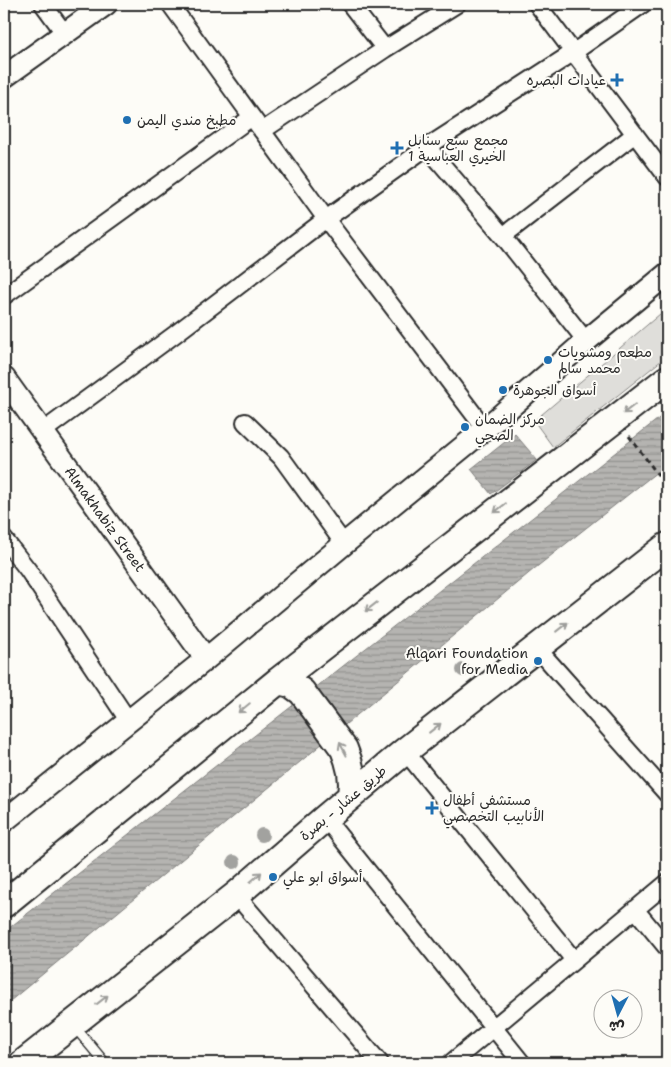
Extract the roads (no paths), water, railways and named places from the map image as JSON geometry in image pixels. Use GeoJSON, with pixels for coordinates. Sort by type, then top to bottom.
{"type":"FeatureCollection","features":[{"type":"Feature","properties":{"kind":"main road"},"geometry":{"type":"LineString","coordinates":[[4,904],[278,681],[667,379]]}},
{"type":"Feature","properties":{"kind":"main road","name":"طريق عشار - بصرة"},"geometry":{"type":"LineString","coordinates":[[23,1063],[236,895],[405,751],[667,546]]}},
{"type":"Feature","properties":{"kind":"main road"},"geometry":{"type":"LineString","coordinates":[[278,681],[291,684],[302,692],[344,749],[351,772],[351,796]]}},
{"type":"Feature","properties":{"kind":"street"},"geometry":{"type":"LineString","coordinates":[[43,4],[65,34]]}},
{"type":"Feature","properties":{"kind":"street"},"geometry":{"type":"LineString","coordinates":[[4,78],[106,4]]}},
{"type":"Feature","properties":{"kind":"street"},"geometry":{"type":"LineString","coordinates":[[170,4],[326,219],[485,429]]}},
{"type":"Feature","properties":{"kind":"street"},"geometry":{"type":"LineString","coordinates":[[350,4],[385,49]]}},
{"type":"Feature","properties":{"kind":"street"},"geometry":{"type":"LineString","coordinates":[[262,132],[385,49],[457,4]]}},
{"type":"Feature","properties":{"kind":"street"},"geometry":{"type":"LineString","coordinates":[[537,4],[667,177]]}},
{"type":"Feature","properties":{"kind":"street"},"geometry":{"type":"LineString","coordinates":[[42,432],[174,335],[326,219],[427,147],[574,52],[643,4]]}},
{"type":"Feature","properties":{"kind":"street"},"geometry":{"type":"LineString","coordinates":[[4,296],[252,117]]}},
{"type":"Feature","properties":{"kind":"street"},"geometry":{"type":"LineString","coordinates":[[503,236],[635,134]]}},
{"type":"Feature","properties":{"kind":"street"},"geometry":{"type":"LineString","coordinates":[[427,147],[503,236],[586,341]]}},
{"type":"Feature","properties":{"kind":"street"},"geometry":{"type":"LineString","coordinates":[[6,814],[206,659],[485,429],[586,341],[667,274]]}},
{"type":"Feature","properties":{"kind":"street","name":"Almakhabiz Street"},"geometry":{"type":"LineString","coordinates":[[4,378],[206,659]]}},
{"type":"Feature","properties":{"kind":"street"},"geometry":{"type":"LineString","coordinates":[[245,422],[280,457],[344,544]]}},
{"type":"Feature","properties":{"kind":"street"},"geometry":{"type":"LineString","coordinates":[[4,539],[28,570],[128,720]]}},
{"type":"Feature","properties":{"kind":"street"},"geometry":{"type":"LineString","coordinates":[[536,647],[667,794]]}},
{"type":"Feature","properties":{"kind":"street"},"geometry":{"type":"LineString","coordinates":[[405,751],[574,960]]}},
{"type":"Feature","properties":{"kind":"street"},"geometry":{"type":"LineString","coordinates":[[325,818],[522,1063]]}},
{"type":"Feature","properties":{"kind":"street"},"geometry":{"type":"LineString","coordinates":[[451,1063],[667,883]]}},
{"type":"Feature","properties":{"kind":"street"},"geometry":{"type":"LineString","coordinates":[[236,895],[380,1063]]}},
{"type":"Feature","properties":{"kind":"street"},"geometry":{"type":"LineString","coordinates":[[635,909],[667,948]]}},
{"type":"Feature","properties":{"kind":"lane"},"geometry":{"type":"LineString","coordinates":[[72,1024],[105,1063]]}},
{"type":"Feature","properties":{"kind":"place","name":"عيادات البصره"},"geometry":{"type":"Point","coordinates":[617,80]}},
{"type":"Feature","properties":{"kind":"place","name":"مطبخ مندي اليمن"},"geometry":{"type":"Point","coordinates":[127,120]}},
{"type":"Feature","properties":{"kind":"place","name":"مجمع سبع سنابل الخيري العباسية 1"},"geometry":{"type":"Point","coordinates":[397,148]}},
{"type":"Feature","properties":{"kind":"place","name":"مطعم ومشويات محمد سالم"},"geometry":{"type":"Point","coordinates":[548,360]}},
{"type":"Feature","properties":{"kind":"place","name":"أسواق الجوهرة"},"geometry":{"type":"Point","coordinates":[503,390]}},
{"type":"Feature","properties":{"kind":"place","name":"مركز الضمان الصحي"},"geometry":{"type":"Point","coordinates":[465,427]}},
{"type":"Feature","properties":{"kind":"place","name":"Alqari Foundation for Media"},"geometry":{"type":"Point","coordinates":[538,661]}},
{"type":"Feature","properties":{"kind":"place","name":"مستشفى أطفال الأنابيب التخصصي"},"geometry":{"type":"Point","coordinates":[432,808]}},
{"type":"Feature","properties":{"kind":"place","name":"أسواق ابو علي"},"geometry":{"type":"Point","coordinates":[273,877]}}]}
